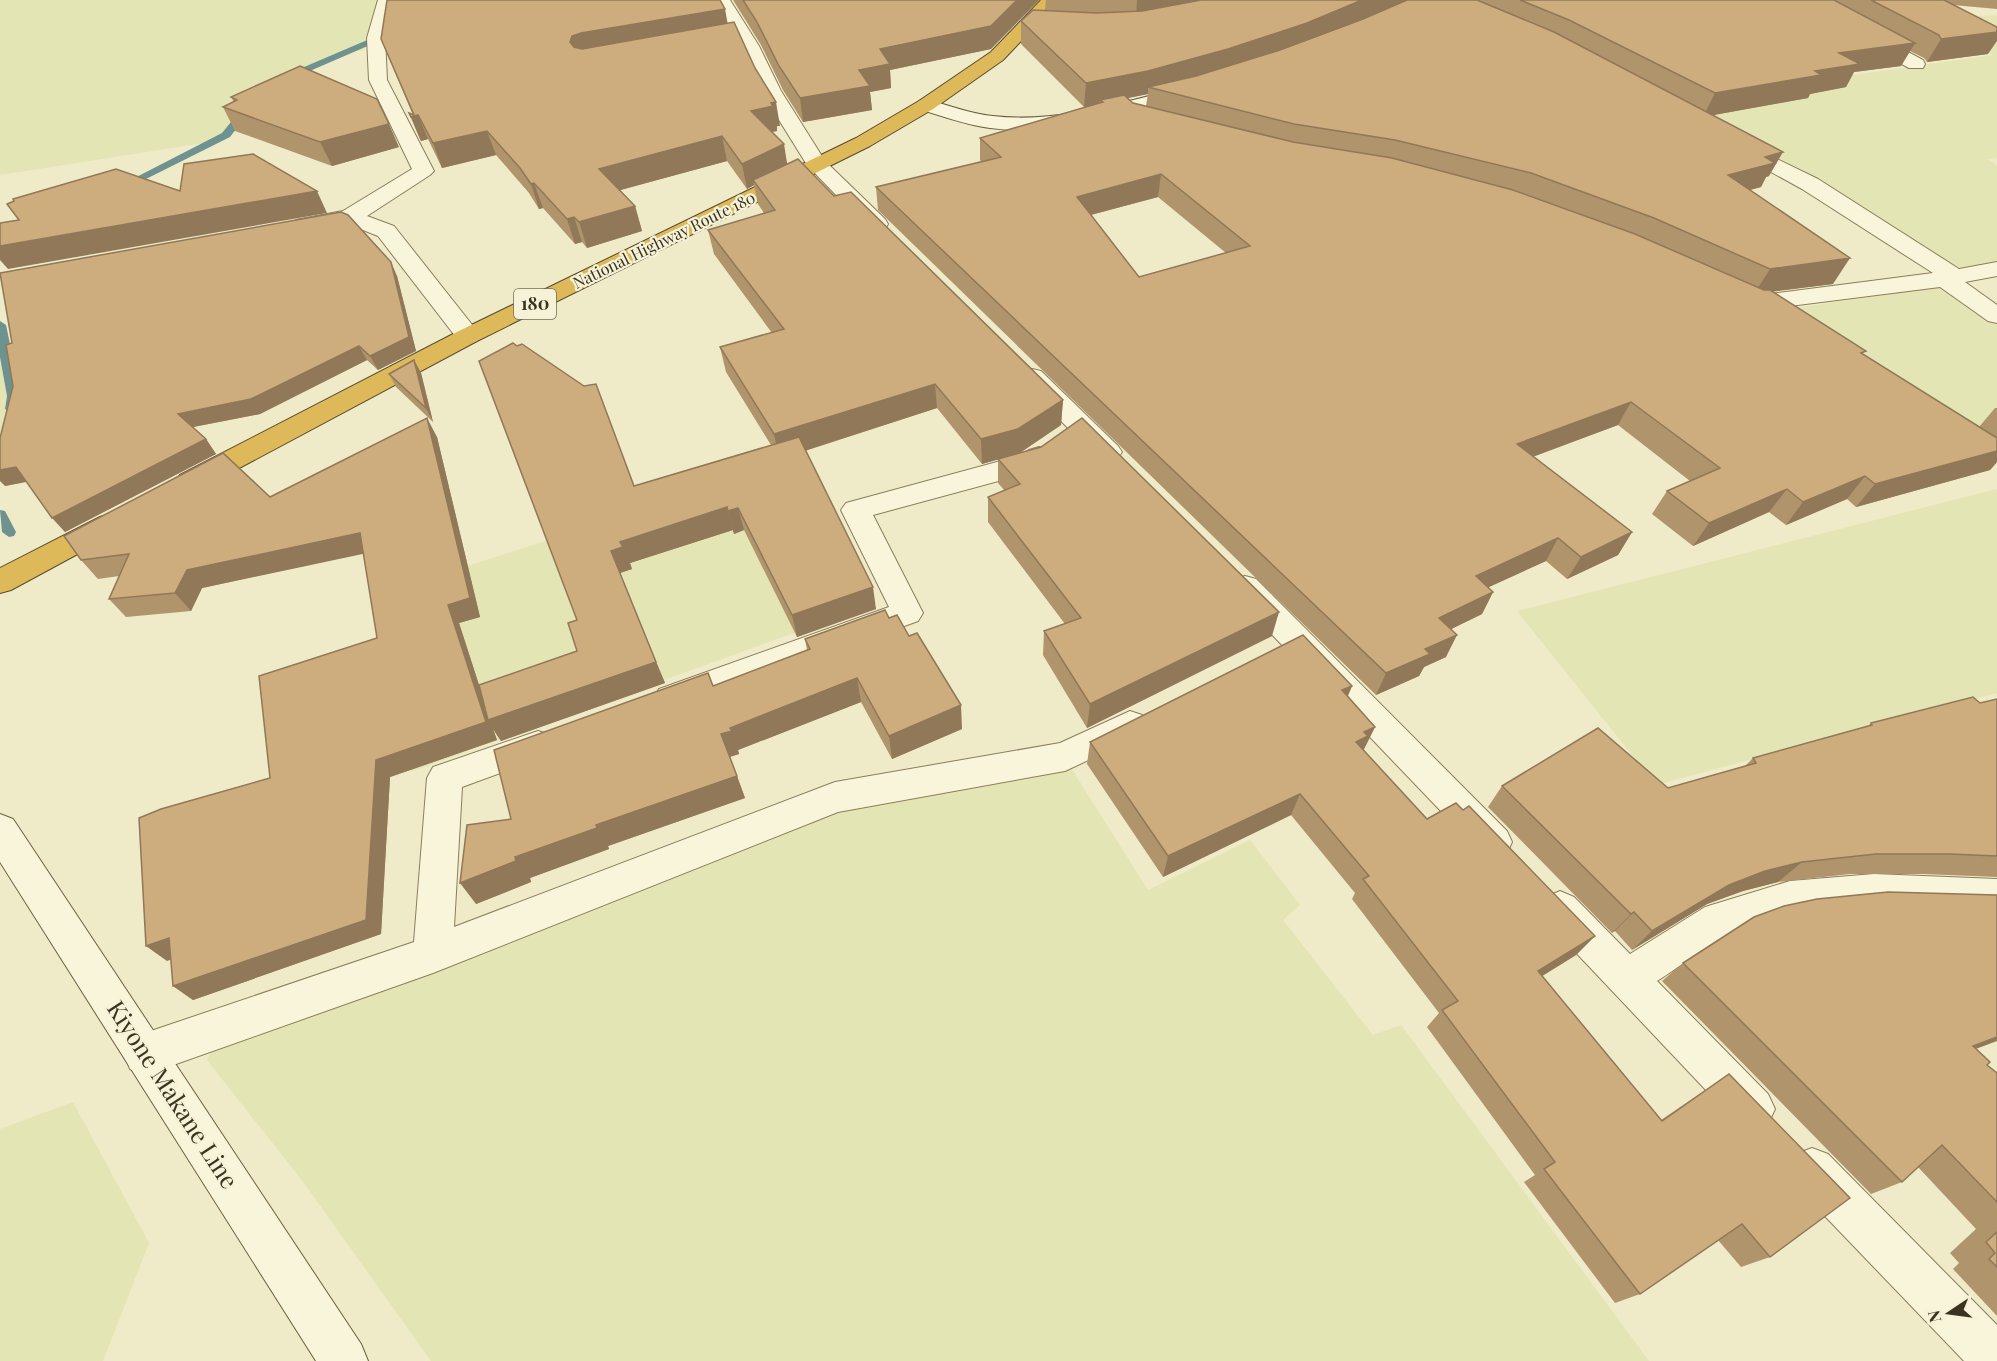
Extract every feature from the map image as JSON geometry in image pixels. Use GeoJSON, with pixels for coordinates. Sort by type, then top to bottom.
{"type":"FeatureCollection","features":[{"type":"Feature","properties":{"kind":"highway","name":"National Highway Route 180"},"geometry":{"type":"LineString","coordinates":[[166,494],[468,336],[864,142],[926,105],[1041,26],[1051,0]]}},
{"type":"Feature","properties":{"kind":"highway"},"geometry":{"type":"LineString","coordinates":[[0,582],[125,516]]}},
{"type":"Feature","properties":{"kind":"street"},"geometry":{"type":"LineString","coordinates":[[280,229],[350,217],[423,171],[378,80],[376,38],[387,0]]}},
{"type":"Feature","properties":{"kind":"street"},"geometry":{"type":"LineString","coordinates":[[721,0],[761,68],[771,91],[817,165],[895,242]]}},
{"type":"Feature","properties":{"kind":"street"},"geometry":{"type":"LineString","coordinates":[[1798,0],[1916,64]]}},
{"type":"Feature","properties":{"kind":"street"},"geometry":{"type":"LineString","coordinates":[[721,40],[743,36]]}},
{"type":"Feature","properties":{"kind":"street"},"geometry":{"type":"LineString","coordinates":[[926,105],[966,117],[1000,123],[1034,123],[1126,108],[1212,86]]}},
{"type":"Feature","properties":{"kind":"street"},"geometry":{"type":"LineString","coordinates":[[1126,108],[1139,118],[1151,121]]}},
{"type":"Feature","properties":{"kind":"street"},"geometry":{"type":"LineString","coordinates":[[1717,134],[1810,184],[1950,278],[1997,316]]}},
{"type":"Feature","properties":{"kind":"street"},"geometry":{"type":"LineString","coordinates":[[350,217],[386,231],[468,336]]}},
{"type":"Feature","properties":{"kind":"street"},"geometry":{"type":"LineString","coordinates":[[1718,289],[1750,304],[1950,278],[1997,269]]}},
{"type":"Feature","properties":{"kind":"street"},"geometry":{"type":"LineString","coordinates":[[1014,359],[1132,476]]}},
{"type":"Feature","properties":{"kind":"street"},"geometry":{"type":"LineString","coordinates":[[648,706],[907,613],[856,510],[1029,463],[1082,426]]}},
{"type":"Feature","properties":{"kind":"street"},"geometry":{"type":"LineString","coordinates":[[1224,566],[1299,640],[1997,1360]]}},
{"type":"Feature","properties":{"kind":"street"},"geometry":{"type":"LineString","coordinates":[[1267,656],[1299,640]]}},
{"type":"Feature","properties":{"kind":"street"},"geometry":{"type":"LineString","coordinates":[[145,1054],[433,954],[835,797],[1065,757],[1161,709]]}},
{"type":"Feature","properties":{"kind":"street"},"geometry":{"type":"LineString","coordinates":[[433,954],[445,778],[569,734]]}},
{"type":"Feature","properties":{"kind":"street","name":"Kiyone Makane Line"},"geometry":{"type":"LineString","coordinates":[[0,830],[344,1361]]}},
{"type":"Feature","properties":{"kind":"street"},"geometry":{"type":"LineString","coordinates":[[1627,978],[1719,920],[1790,898],[1874,891],[1997,896]]}},
{"type":"Feature","properties":{"kind":"green space"},"geometry":{"type":"Polygon","coordinates":[[[0,0],[381,0],[375,24],[363,50],[344,54],[289,78],[240,112],[217,141],[0,175],[0,0]]]}},
{"type":"Feature","properties":{"kind":"green space"},"geometry":{"type":"Polygon","coordinates":[[[1997,15],[1997,158],[1988,159],[1997,165],[1997,262],[1965,268],[1945,264],[1655,91],[1846,76],[1993,55],[1926,20],[1997,15]]]}},
{"type":"Feature","properties":{"kind":"green space"},"geometry":{"type":"Polygon","coordinates":[[[1943,286],[1997,324],[1997,429],[1970,435],[1748,315],[1943,286]]]}},
{"type":"Feature","properties":{"kind":"green space"},"geometry":{"type":"Polygon","coordinates":[[[0,354],[10,404],[0,442],[0,354]]]}},
{"type":"Feature","properties":{"kind":"green space"},"geometry":{"type":"Polygon","coordinates":[[[749,476],[841,616],[410,772],[380,594],[749,476]]]}},
{"type":"Feature","properties":{"kind":"green space"},"geometry":{"type":"Polygon","coordinates":[[[1997,489],[1997,693],[1656,785],[1517,611],[1997,489]]]}},
{"type":"Feature","properties":{"kind":"green space"},"geometry":{"type":"Polygon","coordinates":[[[1071,768],[1148,890],[1250,840],[1300,905],[1283,920],[1373,1035],[1401,1025],[1649,1361],[431,1361],[304,1183],[207,1060],[217,1042],[834,811],[1071,768]]]}},
{"type":"Feature","properties":{"kind":"green space"},"geometry":{"type":"Polygon","coordinates":[[[73,1102],[149,1243],[103,1361],[0,1361],[0,1129],[73,1102]]]}},
{"type":"Feature","properties":{"kind":"building"},"geometry":{"type":"Polygon","coordinates":[[[387,0],[720,0],[725,9],[581,33],[572,36],[570,42],[574,47],[582,49],[734,22],[755,68],[776,102],[771,103],[773,106],[751,111],[784,144],[742,164],[722,136],[599,169],[635,206],[579,222],[574,217],[567,219],[534,183],[531,184],[487,131],[433,143],[418,115],[411,117],[409,113],[414,115],[381,39],[387,0]]]}},
{"type":"Feature","properties":{"kind":"building"},"geometry":{"type":"Polygon","coordinates":[[[743,0],[1017,0],[991,26],[880,49],[890,64],[859,70],[870,86],[800,98],[779,66],[743,0]]]}},
{"type":"Feature","properties":{"kind":"building"},"geometry":{"type":"Polygon","coordinates":[[[1201,0],[1362,0],[1307,23],[1228,49],[1148,71],[1086,83],[1021,21],[1033,10],[1097,13],[1142,11],[1201,0]]]}},
{"type":"Feature","properties":{"kind":"building"},"geometry":{"type":"Polygon","coordinates":[[[1407,0],[1477,0],[1554,32],[1783,152],[1765,157],[1775,163],[1728,175],[1850,258],[1770,269],[1654,218],[1531,173],[1395,140],[1294,124],[1148,87],[1196,76],[1280,50],[1407,0]]]}},
{"type":"Feature","properties":{"kind":"building"},"geometry":{"type":"Polygon","coordinates":[[[1520,0],[1834,0],[1915,43],[1839,53],[1860,64],[1815,71],[1821,75],[1715,93],[1569,20],[1520,0]]]}},
{"type":"Feature","properties":{"kind":"building"},"geometry":{"type":"Polygon","coordinates":[[[1871,0],[1944,0],[1997,27],[1997,32],[1941,39],[1939,35],[1871,0]]]}},
{"type":"Feature","properties":{"kind":"building"},"geometry":{"type":"Polygon","coordinates":[[[300,66],[377,99],[389,124],[320,142],[223,107],[237,100],[231,97],[300,66]]]}},
{"type":"Feature","properties":{"kind":"building"},"geometry":{"type":"Polygon","coordinates":[[[1124,95],[1133,103],[1293,142],[1392,158],[1513,190],[1635,234],[1764,290],[1770,290],[1866,351],[1861,353],[1997,438],[1997,451],[1875,484],[1865,476],[1803,502],[1787,489],[1709,523],[1667,491],[1720,468],[1631,402],[1517,444],[1632,532],[1581,557],[1558,538],[1476,576],[1493,592],[1439,618],[1457,635],[1425,649],[1430,654],[1386,673],[876,187],[1001,157],[980,138],[1103,102],[1100,100],[1124,95]],[[1161,174],[1077,197],[1139,277],[1250,246],[1161,174]]]}},
{"type":"Feature","properties":{"kind":"building"},"geometry":{"type":"Polygon","coordinates":[[[253,154],[317,191],[0,246],[0,223],[19,220],[7,204],[14,201],[13,199],[116,169],[180,191],[184,164],[253,154]]]}},
{"type":"Feature","properties":{"kind":"building"},"geometry":{"type":"Polygon","coordinates":[[[798,159],[834,196],[851,192],[1063,400],[1018,429],[981,439],[935,384],[774,434],[720,347],[784,329],[708,230],[775,210],[753,180],[798,159]]]}},
{"type":"Feature","properties":{"kind":"building"},"geometry":{"type":"Polygon","coordinates":[[[341,212],[348,215],[391,262],[409,337],[370,356],[359,346],[251,399],[178,414],[206,439],[52,518],[16,467],[0,470],[0,438],[13,386],[6,345],[12,343],[0,273],[341,212]]]}},
{"type":"Feature","properties":{"kind":"building"},"geometry":{"type":"Polygon","coordinates":[[[513,343],[517,346],[522,344],[584,386],[596,384],[634,486],[799,437],[873,587],[792,615],[738,508],[728,511],[727,507],[620,542],[623,547],[611,551],[656,662],[488,720],[479,685],[577,651],[568,623],[577,620],[479,361],[513,343]]]}},
{"type":"Feature","properties":{"kind":"building"},"geometry":{"type":"Polygon","coordinates":[[[414,360],[426,408],[389,374],[414,360]]]}},
{"type":"Feature","properties":{"kind":"building"},"geometry":{"type":"Polygon","coordinates":[[[427,418],[470,598],[448,605],[486,722],[376,760],[366,920],[173,986],[169,938],[146,946],[139,818],[161,809],[270,778],[259,676],[377,638],[360,533],[187,570],[175,593],[109,599],[129,554],[81,560],[64,536],[223,453],[270,497],[427,418]]]}},
{"type":"Feature","properties":{"kind":"building"},"geometry":{"type":"Polygon","coordinates":[[[1082,418],[1279,612],[1090,704],[1044,631],[1081,618],[988,497],[1020,484],[998,459],[1041,447],[1082,418]]]}},
{"type":"Feature","properties":{"kind":"building"},"geometry":{"type":"Polygon","coordinates":[[[885,610],[889,618],[897,615],[909,636],[917,633],[961,705],[889,736],[857,678],[730,728],[732,731],[721,734],[737,776],[596,825],[597,828],[515,857],[516,861],[460,883],[467,825],[511,819],[494,750],[708,673],[713,686],[810,649],[805,639],[885,610]]]}},
{"type":"Feature","properties":{"kind":"building"},"geometry":{"type":"Polygon","coordinates":[[[1303,635],[1352,686],[1342,690],[1375,727],[1364,732],[1368,736],[1356,742],[1427,819],[1456,803],[1463,810],[1469,806],[1595,936],[1538,971],[1662,1121],[1729,1074],[1850,1198],[1770,1257],[1742,1224],[1640,1294],[1544,1169],[1555,1162],[1442,1010],[1458,1001],[1363,879],[1369,876],[1300,794],[1168,856],[1090,742],[1303,635]]]}},
{"type":"Feature","properties":{"kind":"building"},"geometry":{"type":"Polygon","coordinates":[[[1973,697],[1980,703],[1997,699],[1997,856],[1876,854],[1802,862],[1765,871],[1729,885],[1652,931],[1634,912],[1631,914],[1502,786],[1598,728],[1668,788],[1756,763],[1753,758],[1872,725],[1871,723],[1973,697]]]}},
{"type":"Feature","properties":{"kind":"building"},"geometry":{"type":"Polygon","coordinates":[[[1888,892],[1997,895],[1997,1037],[1973,1046],[1990,1062],[1987,1065],[1997,1073],[1997,1202],[1942,1145],[1902,1182],[1683,963],[1754,917],[1784,906],[1817,899],[1888,892]]]}},
{"type":"Feature","properties":{"kind":"building"},"geometry":{"type":"Polygon","coordinates":[[[1997,1232],[1997,1267],[1989,1259],[1995,1253],[1986,1242],[1997,1232]]]}},
{"type":"Feature","properties":{"kind":"waterway"},"geometry":{"type":"LineString","coordinates":[[286,78],[390,33],[396,0]]}},
{"type":"Feature","properties":{"kind":"waterway"},"geometry":{"type":"LineString","coordinates":[[124,186],[226,135],[247,108]]}},
{"type":"Feature","properties":{"kind":"waterway"},"geometry":{"type":"LineString","coordinates":[[0,325],[14,396],[12,409]]}},
{"type":"Feature","properties":{"kind":"waterway"},"geometry":{"type":"LineString","coordinates":[[0,515],[9,532]]}}]}
